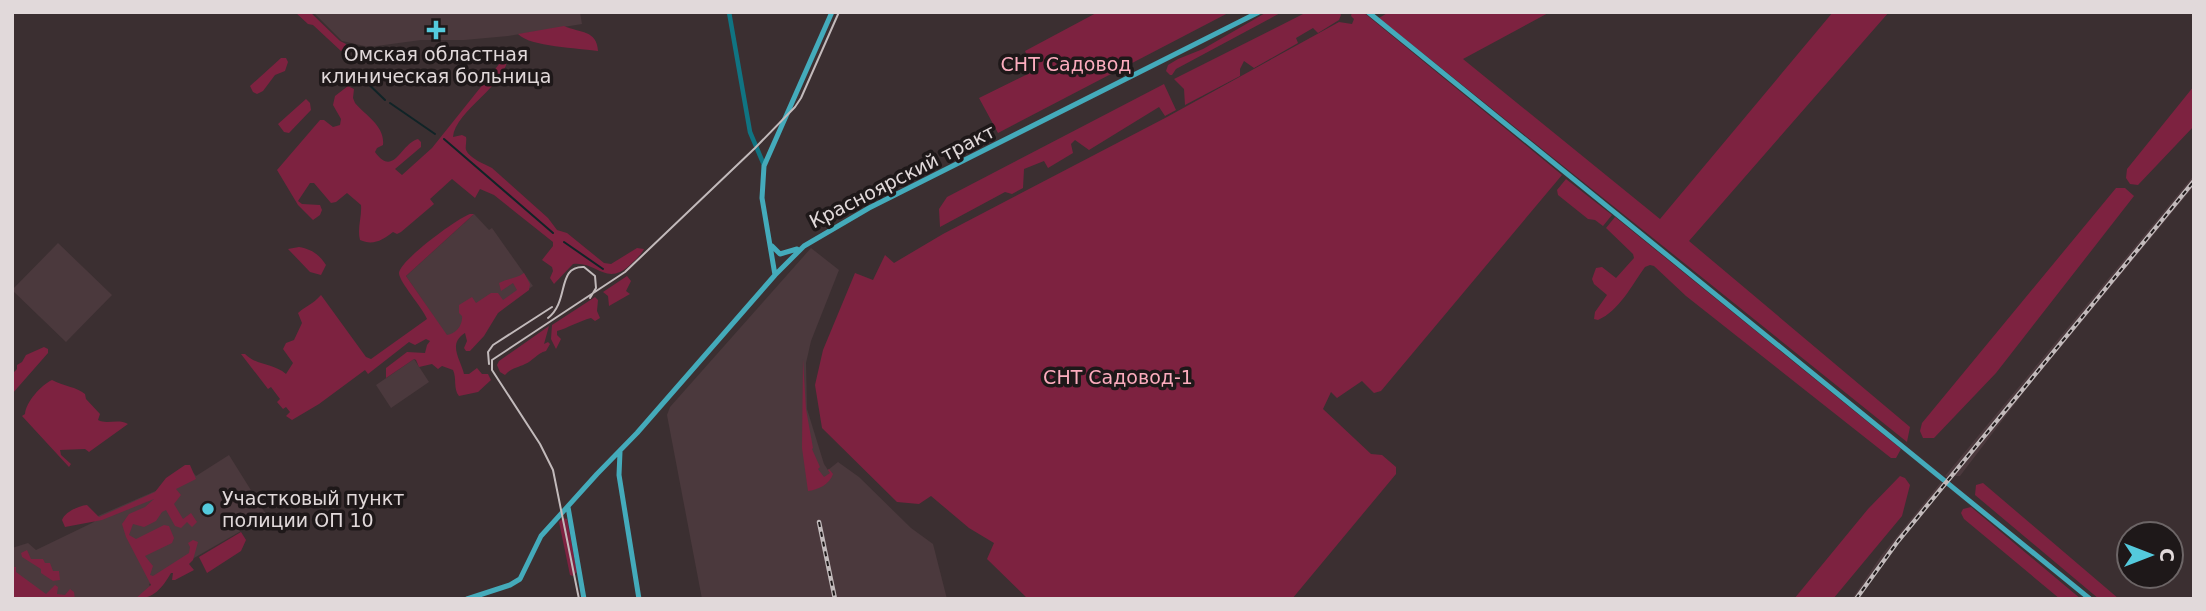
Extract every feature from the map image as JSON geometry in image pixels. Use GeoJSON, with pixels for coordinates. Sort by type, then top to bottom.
{"type":"FeatureCollection","features":[{"type":"Feature","properties":{"kind":"main road"},"geometry":{"type":"LineString","coordinates":[[775,275],[762,198],[764,166],[832,12]]}},
{"type":"Feature","properties":{"kind":"main road","name":"Красноярский тракт"},"geometry":{"type":"LineString","coordinates":[[467,599],[520,579],[541,536],[804,246],[864,211],[1259,12]]}},
{"type":"Feature","properties":{"kind":"main road"},"geometry":{"type":"LineString","coordinates":[[1368,12],[2090,599]]}},
{"type":"Feature","properties":{"kind":"main road"},"geometry":{"type":"LineString","coordinates":[[771,243],[777,252],[783,254],[804,246]]}},
{"type":"Feature","properties":{"kind":"main road"},"geometry":{"type":"LineString","coordinates":[[620,452],[620,475],[639,599]]}},
{"type":"Feature","properties":{"kind":"main road"},"geometry":{"type":"LineString","coordinates":[[568,507],[584,599]]}},
{"type":"Feature","properties":{"kind":"street"},"geometry":{"type":"LineString","coordinates":[[729,12],[750,132],[764,166]]}},
{"type":"Feature","properties":{"kind":"shaded area","name":"Омская областная клиническая больница"},"geometry":{"type":"Polygon","coordinates":[[[313,12],[580,12],[582,24],[508,36],[421,40],[369,47],[342,41],[313,12]]]}},
{"type":"Feature","properties":{"kind":"shaded area"},"geometry":{"type":"Polygon","coordinates":[[[2194,175],[2194,186],[2027,388],[1960,476],[1954,476],[1951,480],[1945,476],[2194,175]]]}},
{"type":"Feature","properties":{"kind":"shaded area"},"geometry":{"type":"Polygon","coordinates":[[[474,214],[489,230],[492,228],[533,286],[451,342],[406,276],[474,214]]]}},
{"type":"Feature","properties":{"kind":"shaded area"},"geometry":{"type":"Polygon","coordinates":[[[58,243],[112,295],[66,342],[12,290],[58,243]]]}},
{"type":"Feature","properties":{"kind":"shaded area"},"geometry":{"type":"Polygon","coordinates":[[[811,248],[839,270],[811,341],[806,363],[807,409],[824,464],[828,470],[838,462],[859,477],[911,528],[933,544],[947,599],[702,599],[667,415],[670,407],[811,248]]]}},
{"type":"Feature","properties":{"kind":"shaded area"},"geometry":{"type":"Polygon","coordinates":[[[414,359],[429,382],[391,408],[376,385],[414,359]]]}},
{"type":"Feature","properties":{"kind":"shaded area"},"geometry":{"type":"Polygon","coordinates":[[[229,455],[267,516],[149,584],[151,589],[135,599],[12,599],[12,548],[28,543],[36,550],[94,522],[98,516],[160,489],[192,471],[196,476],[229,455]]]}},
{"type":"Feature","properties":{"kind":"shaded area"},"geometry":{"type":"Polygon","coordinates":[[[1941,482],[1946,486],[1889,554],[1858,599],[1852,599],[1881,556],[1941,482]]]}},
{"type":"Feature","properties":{"kind":"green space"},"geometry":{"type":"Polygon","coordinates":[[[295,12],[310,12],[346,44],[344,50],[341,51],[295,12]]]}},
{"type":"Feature","properties":{"kind":"green space","name":"СНТ Садовод"},"geometry":{"type":"Polygon","coordinates":[[[1098,12],[1230,12],[998,133],[979,98],[1034,71],[1025,51],[1098,12]]]}},
{"type":"Feature","properties":{"kind":"green space"},"geometry":{"type":"Polygon","coordinates":[[[1267,12],[1282,12],[1176,69],[1172,75],[1166,71],[1168,65],[1178,59],[1203,49],[1267,12]]]}},
{"type":"Feature","properties":{"kind":"green space"},"geometry":{"type":"Polygon","coordinates":[[[1307,12],[1340,12],[1341,15],[1339,20],[1318,33],[1313,28],[1296,38],[1298,43],[1254,68],[1244,61],[1240,76],[1185,105],[1184,89],[1174,79],[1307,12]]]}},
{"type":"Feature","properties":{"kind":"green space","name":"СНТ Садовод-1"},"geometry":{"type":"Polygon","coordinates":[[[1352,12],[1363,12],[1562,175],[1381,391],[1374,393],[1362,381],[1337,398],[1331,392],[1323,409],[1371,454],[1382,455],[1396,467],[1396,474],[1292,599],[1028,599],[987,559],[994,543],[969,528],[931,496],[919,504],[897,502],[822,428],[815,385],[823,350],[855,273],[873,280],[885,255],[894,263],[943,234],[1167,117],[1339,22],[1352,24],[1352,12]]]}},
{"type":"Feature","properties":{"kind":"green space"},"geometry":{"type":"Polygon","coordinates":[[[1389,12],[1550,12],[1463,59],[1660,219],[1833,12],[1889,12],[1689,241],[1910,427],[1907,442],[1379,18],[1389,12]]]}},
{"type":"Feature","properties":{"kind":"green space"},"geometry":{"type":"Polygon","coordinates":[[[564,26],[587,33],[595,39],[598,51],[533,42],[518,34],[564,26]]]}},
{"type":"Feature","properties":{"kind":"green space"},"geometry":{"type":"Polygon","coordinates":[[[508,53],[501,75],[463,117],[453,137],[466,137],[466,150],[471,156],[492,168],[548,218],[557,230],[567,233],[604,263],[611,264],[637,248],[644,249],[622,271],[608,274],[589,266],[573,264],[554,284],[550,278],[552,267],[542,260],[553,242],[494,195],[480,189],[475,198],[452,179],[430,199],[434,204],[401,232],[393,232],[374,242],[360,240],[361,205],[347,193],[331,203],[314,183],[310,183],[298,201],[302,204],[320,205],[320,215],[313,220],[298,205],[277,170],[320,120],[333,127],[340,125],[341,119],[333,105],[335,96],[348,86],[354,89],[355,103],[381,132],[383,145],[375,152],[382,159],[392,161],[412,142],[418,139],[421,142],[421,147],[395,169],[402,175],[432,148],[508,53]]]}},
{"type":"Feature","properties":{"kind":"green space"},"geometry":{"type":"Polygon","coordinates":[[[281,58],[286,58],[288,62],[285,71],[275,75],[263,91],[257,94],[253,92],[250,86],[281,58]]]}},
{"type":"Feature","properties":{"kind":"green space"},"geometry":{"type":"Polygon","coordinates":[[[1164,84],[1176,110],[1165,116],[1159,107],[1089,150],[1075,140],[1071,144],[1073,153],[1048,168],[1044,161],[1024,169],[1023,188],[1012,194],[1005,192],[940,227],[939,209],[947,197],[1164,84]]]}},
{"type":"Feature","properties":{"kind":"green space"},"geometry":{"type":"Polygon","coordinates":[[[2194,86],[2194,126],[2138,185],[2130,184],[2126,178],[2127,169],[2194,86]]]}},
{"type":"Feature","properties":{"kind":"green space"},"geometry":{"type":"Polygon","coordinates":[[[306,99],[311,110],[289,133],[284,132],[278,124],[306,99]]]}},
{"type":"Feature","properties":{"kind":"green space"},"geometry":{"type":"Polygon","coordinates":[[[1566,179],[1612,215],[1603,226],[1588,219],[1558,195],[1557,190],[1566,179]]]}},
{"type":"Feature","properties":{"kind":"green space"},"geometry":{"type":"Polygon","coordinates":[[[2116,188],[2125,188],[2134,196],[1996,373],[1934,438],[1923,438],[1920,431],[1922,423],[2116,188]]]}},
{"type":"Feature","properties":{"kind":"green space"},"geometry":{"type":"Polygon","coordinates":[[[474,214],[406,276],[447,335],[460,326],[462,316],[459,313],[459,305],[472,297],[476,303],[491,293],[498,293],[503,300],[517,290],[513,283],[501,291],[499,283],[524,273],[530,284],[529,290],[498,313],[484,336],[470,351],[464,348],[467,341],[465,333],[457,342],[457,352],[464,374],[477,368],[482,374],[488,374],[491,380],[478,392],[459,396],[453,370],[442,366],[438,369],[432,364],[419,367],[414,359],[386,378],[386,368],[407,352],[425,353],[430,341],[426,339],[415,345],[409,342],[368,374],[365,370],[292,420],[286,416],[290,412],[277,402],[280,399],[271,387],[268,389],[241,354],[286,374],[293,363],[283,349],[286,343],[294,340],[302,323],[298,313],[321,295],[366,357],[371,359],[427,319],[400,277],[402,267],[430,240],[474,214]]]}},
{"type":"Feature","properties":{"kind":"green space"},"geometry":{"type":"Polygon","coordinates":[[[1615,217],[1901,449],[1896,458],[1891,458],[1686,296],[1654,266],[1645,267],[1624,297],[1606,316],[1594,319],[1595,312],[1607,295],[1594,284],[1592,279],[1596,268],[1602,267],[1616,278],[1634,258],[1606,228],[1615,217]]]}},
{"type":"Feature","properties":{"kind":"green space"},"geometry":{"type":"Polygon","coordinates":[[[299,247],[314,253],[323,261],[326,265],[321,275],[310,272],[288,249],[299,247]]]}},
{"type":"Feature","properties":{"kind":"green space"},"geometry":{"type":"Polygon","coordinates":[[[627,276],[631,281],[626,291],[630,294],[609,306],[608,296],[603,292],[627,276]]]}},
{"type":"Feature","properties":{"kind":"green space"},"geometry":{"type":"Polygon","coordinates":[[[595,297],[598,300],[597,311],[600,318],[595,321],[587,319],[557,331],[561,339],[556,349],[551,339],[552,325],[595,297]]]}},
{"type":"Feature","properties":{"kind":"green space"},"geometry":{"type":"Polygon","coordinates":[[[549,326],[544,344],[550,344],[546,351],[505,375],[500,372],[497,365],[499,361],[549,326]]]}},
{"type":"Feature","properties":{"kind":"green space"},"geometry":{"type":"Polygon","coordinates":[[[44,347],[48,349],[48,353],[12,394],[12,374],[17,365],[26,355],[44,347]]]}},
{"type":"Feature","properties":{"kind":"green space"},"geometry":{"type":"Polygon","coordinates":[[[803,359],[812,449],[820,467],[818,469],[824,477],[830,473],[829,469],[833,474],[823,486],[808,491],[802,448],[803,359]]]}},
{"type":"Feature","properties":{"kind":"green space"},"geometry":{"type":"Polygon","coordinates":[[[52,380],[85,394],[86,399],[100,414],[98,420],[128,424],[89,452],[85,449],[60,450],[61,455],[71,464],[69,467],[22,416],[35,394],[52,380]]]}},
{"type":"Feature","properties":{"kind":"green space"},"geometry":{"type":"Polygon","coordinates":[[[185,465],[190,465],[196,479],[176,489],[181,495],[174,504],[183,519],[191,513],[197,522],[192,527],[187,522],[181,528],[175,526],[166,510],[156,521],[144,527],[133,524],[129,535],[136,539],[164,525],[169,526],[174,538],[172,543],[145,556],[153,566],[150,575],[153,576],[189,553],[188,543],[193,540],[198,542],[193,560],[189,564],[194,570],[175,580],[172,580],[171,573],[157,592],[135,599],[151,585],[122,524],[129,514],[145,507],[154,499],[102,520],[65,527],[62,520],[72,510],[87,505],[99,517],[155,492],[166,478],[185,465]]]}},
{"type":"Feature","properties":{"kind":"green space"},"geometry":{"type":"Polygon","coordinates":[[[1900,476],[1910,485],[1902,516],[1833,599],[1794,599],[1868,509],[1900,476]]]}},
{"type":"Feature","properties":{"kind":"green space"},"geometry":{"type":"Polygon","coordinates":[[[1983,483],[2119,599],[2099,599],[1975,495],[1976,485],[1983,483]]]}},
{"type":"Feature","properties":{"kind":"green space"},"geometry":{"type":"Polygon","coordinates":[[[1971,507],[2081,599],[2060,599],[1964,519],[1961,513],[1963,509],[1971,507]]]}},
{"type":"Feature","properties":{"kind":"green space"},"geometry":{"type":"Polygon","coordinates":[[[563,518],[567,519],[577,572],[573,576],[570,575],[559,522],[563,518]]]}},
{"type":"Feature","properties":{"kind":"green space"},"geometry":{"type":"Polygon","coordinates":[[[241,532],[246,540],[241,551],[207,573],[199,557],[241,532]]]}},
{"type":"Feature","properties":{"kind":"green space"},"geometry":{"type":"Polygon","coordinates":[[[27,550],[31,559],[43,559],[45,563],[50,563],[53,571],[59,571],[60,580],[53,581],[41,573],[41,569],[22,557],[21,553],[27,550]]]}},
{"type":"Feature","properties":{"kind":"green space"},"geometry":{"type":"Polygon","coordinates":[[[12,567],[16,567],[16,572],[46,594],[55,585],[58,587],[57,594],[65,595],[70,589],[74,592],[75,599],[12,599],[12,567]]]}},
{"type":"Feature","properties":{"kind":"waterway"},"geometry":{"type":"LineString","coordinates":[[359,75],[385,100]]}},
{"type":"Feature","properties":{"kind":"waterway"},"geometry":{"type":"LineString","coordinates":[[390,103],[435,134]]}},
{"type":"Feature","properties":{"kind":"waterway"},"geometry":{"type":"LineString","coordinates":[[444,139],[553,233]]}},
{"type":"Feature","properties":{"kind":"waterway"},"geometry":{"type":"LineString","coordinates":[[564,242],[603,269]]}},
{"type":"Feature","properties":{"kind":"tram line"},"geometry":{"type":"LineString","coordinates":[[579,599],[553,470],[540,444],[492,370],[492,360],[625,272],[755,148],[801,98],[839,12]]}},
{"type":"Feature","properties":{"kind":"tram line"},"geometry":{"type":"LineString","coordinates":[[548,318],[559,303],[566,278],[575,268],[584,267],[595,276],[596,288],[590,298]]}},
{"type":"Feature","properties":{"kind":"tram line"},"geometry":{"type":"LineString","coordinates":[[489,364],[488,352],[493,345],[552,307]]}},
{"type":"Feature","properties":{"kind":"railway"},"geometry":{"type":"LineString","coordinates":[[1856,599],[1898,541],[2194,181]]}},
{"type":"Feature","properties":{"kind":"railway"},"geometry":{"type":"LineString","coordinates":[[819,522],[835,599]]}},
{"type":"Feature","properties":{"kind":"place","name":"Омская областная клиническая больница"},"geometry":{"type":"Point","coordinates":[436,30]}},
{"type":"Feature","properties":{"kind":"place","name":"Участковый пункт полиции ОП 10"},"geometry":{"type":"Point","coordinates":[208,509]}}]}
